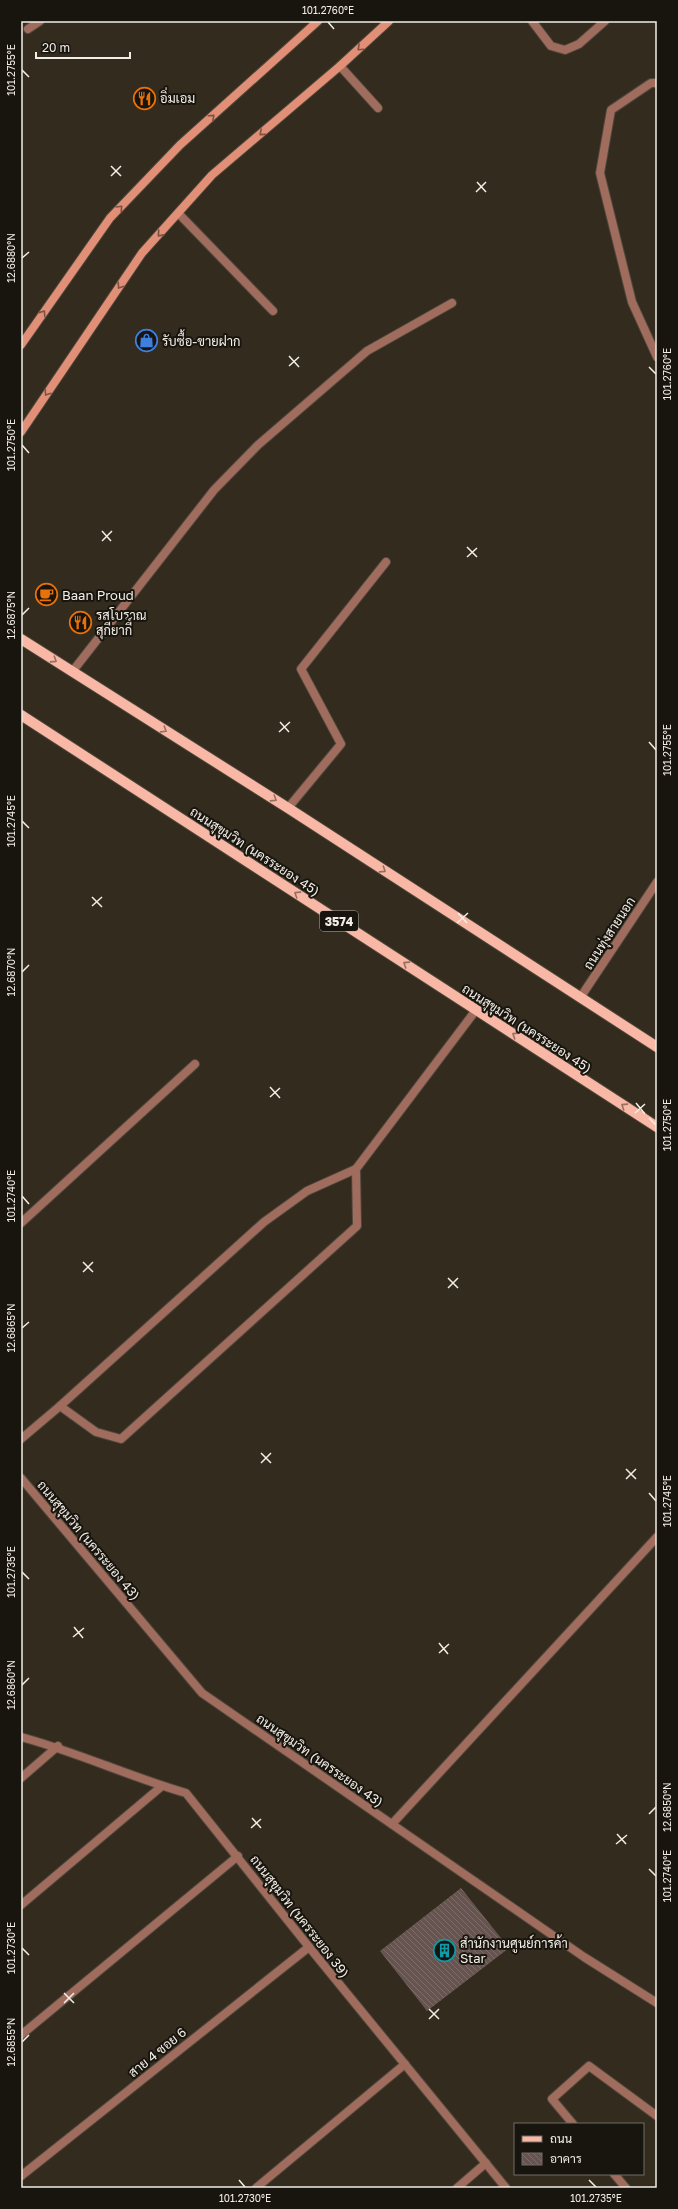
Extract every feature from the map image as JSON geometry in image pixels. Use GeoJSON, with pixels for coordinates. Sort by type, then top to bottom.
{"type":"FeatureCollection","features":[{"type":"Feature","properties":{"kind":"main road"},"geometry":{"type":"LineString","coordinates":[[21,639],[288,808],[657,1048]]}},
{"type":"Feature","properties":{"kind":"main road","name":"ถนนสุขุมวิท (นครระยอง 45)"},"geometry":{"type":"LineString","coordinates":[[21,715],[657,1127]]}},
{"type":"Feature","properties":{"kind":"street"},"geometry":{"type":"LineString","coordinates":[[28,29],[40,21]]}},
{"type":"Feature","properties":{"kind":"street"},"geometry":{"type":"LineString","coordinates":[[21,345],[110,218],[180,145],[318,21]]}},
{"type":"Feature","properties":{"kind":"street"},"geometry":{"type":"LineString","coordinates":[[21,432],[142,254],[212,175],[340,66],[389,21]]}},
{"type":"Feature","properties":{"kind":"street"},"geometry":{"type":"LineString","coordinates":[[532,21],[552,46],[565,50],[579,44],[605,21]]}},
{"type":"Feature","properties":{"kind":"street"},"geometry":{"type":"LineString","coordinates":[[340,66],[378,108]]}},
{"type":"Feature","properties":{"kind":"street"},"geometry":{"type":"LineString","coordinates":[[657,83],[651,83],[611,110],[600,173],[632,302],[657,357]]}},
{"type":"Feature","properties":{"kind":"street"},"geometry":{"type":"LineString","coordinates":[[178,213],[273,311]]}},
{"type":"Feature","properties":{"kind":"street"},"geometry":{"type":"LineString","coordinates":[[72,672],[214,490],[258,445],[367,351],[452,303]]}},
{"type":"Feature","properties":{"kind":"street"},"geometry":{"type":"LineString","coordinates":[[288,808],[341,744],[301,669],[386,562]]}},
{"type":"Feature","properties":{"kind":"street","name":"ถนนทุ่งสายนอก"},"geometry":{"type":"LineString","coordinates":[[580,998],[657,882]]}},
{"type":"Feature","properties":{"kind":"street"},"geometry":{"type":"LineString","coordinates":[[21,1438],[60,1406],[264,1222],[307,1191],[356,1169],[476,1010]]}},
{"type":"Feature","properties":{"kind":"street"},"geometry":{"type":"LineString","coordinates":[[21,1223],[195,1064]]}},
{"type":"Feature","properties":{"kind":"street"},"geometry":{"type":"LineString","coordinates":[[60,1406],[96,1432],[121,1439],[356,1226],[356,1169]]}},
{"type":"Feature","properties":{"kind":"street","name":"ถนนสุขุมวิท (นครระยอง 43)"},"geometry":{"type":"LineString","coordinates":[[21,1478],[202,1693],[584,1957],[657,2003]]}},
{"type":"Feature","properties":{"kind":"street"},"geometry":{"type":"LineString","coordinates":[[392,1824],[657,1537]]}},
{"type":"Feature","properties":{"kind":"street","name":"ถนนสุขุมวิท (นครระยอง 39)"},"geometry":{"type":"LineString","coordinates":[[21,1737],[58,1746],[162,1786],[186,1793],[238,1856],[309,1947],[506,2188]]}},
{"type":"Feature","properties":{"kind":"street"},"geometry":{"type":"LineString","coordinates":[[21,1778],[58,1746]]}},
{"type":"Feature","properties":{"kind":"street"},"geometry":{"type":"LineString","coordinates":[[21,1905],[162,1786]]}},
{"type":"Feature","properties":{"kind":"street"},"geometry":{"type":"LineString","coordinates":[[21,2035],[238,1856]]}},
{"type":"Feature","properties":{"kind":"street","name":"สาย 4 ซอย 6"},"geometry":{"type":"LineString","coordinates":[[21,2176],[309,1947]]}},
{"type":"Feature","properties":{"kind":"street"},"geometry":{"type":"LineString","coordinates":[[256,2188],[405,2064]]}},
{"type":"Feature","properties":{"kind":"street"},"geometry":{"type":"LineString","coordinates":[[572,2123],[552,2099],[589,2066],[657,2116]]}},
{"type":"Feature","properties":{"kind":"street"},"geometry":{"type":"LineString","coordinates":[[457,2188],[486,2163]]}},
{"type":"Feature","properties":{"kind":"street"},"geometry":{"type":"LineString","coordinates":[[615,2175],[626,2188]]}},
{"type":"Feature","properties":{"kind":"building","name":"สำนักงานศูนย์การค้า Star"},"geometry":{"type":"Polygon","coordinates":[[[461,1888],[509,1948],[427,2011],[380,1951],[461,1888]]]}},
{"type":"Feature","properties":{"kind":"place","name":"อิ่มเอม"},"geometry":{"type":"Point","coordinates":[144,98]}},
{"type":"Feature","properties":{"kind":"place","name":"รับซื้อ-ขายฝาก"},"geometry":{"type":"Point","coordinates":[146,341]}},
{"type":"Feature","properties":{"kind":"place","name":"Baan Proud"},"geometry":{"type":"Point","coordinates":[46,595]}},
{"type":"Feature","properties":{"kind":"place","name":"รสโบราณ สุกียากี์"},"geometry":{"type":"Point","coordinates":[81,622]}},
{"type":"Feature","properties":{"kind":"place","name":"สำนักงานศูนย์การค้า Star"},"geometry":{"type":"Point","coordinates":[444,1950]}}]}
